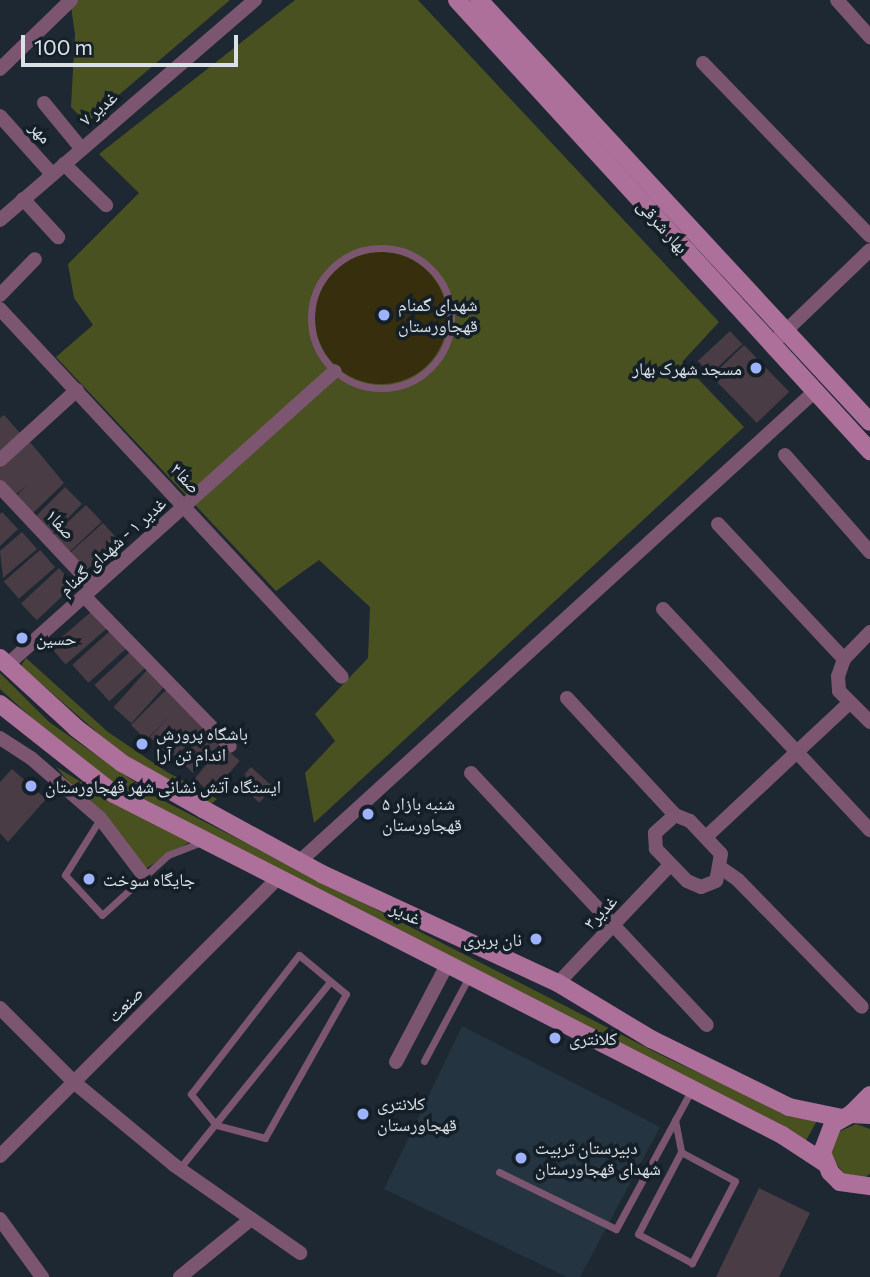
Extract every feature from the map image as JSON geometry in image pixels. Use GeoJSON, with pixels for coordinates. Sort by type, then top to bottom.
{"type":"FeatureCollection","features":[{"type":"Feature","properties":{"kind":"main road","name":"بهار شرقی"},"geometry":{"type":"LineString","coordinates":[[457,0],[870,452]]}},
{"type":"Feature","properties":{"kind":"main road","name":"بهار شرقی"},"geometry":{"type":"LineString","coordinates":[[480,0],[870,422]]}},
{"type":"Feature","properties":{"kind":"main road","name":"غدیر"},"geometry":{"type":"LineString","coordinates":[[4,662],[122,763],[299,862],[558,983],[651,1039],[789,1107],[846,1116],[870,1115]]}},
{"type":"Feature","properties":{"kind":"main road","name":"غدیر"},"geometry":{"type":"LineString","coordinates":[[0,704],[114,794],[782,1135],[825,1163],[840,1182],[870,1186]]}},
{"type":"Feature","properties":{"kind":"main road"},"geometry":{"type":"LineString","coordinates":[[825,1163],[827,1133],[870,1095]]}},
{"type":"Feature","properties":{"kind":"street"},"geometry":{"type":"LineString","coordinates":[[0,69],[71,0]]}},
{"type":"Feature","properties":{"kind":"street","name":"غدیر ۷"},"geometry":{"type":"LineString","coordinates":[[0,220],[256,0]]}},
{"type":"Feature","properties":{"kind":"street"},"geometry":{"type":"LineString","coordinates":[[836,0],[870,37]]}},
{"type":"Feature","properties":{"kind":"street"},"geometry":{"type":"LineString","coordinates":[[703,63],[870,236]]}},
{"type":"Feature","properties":{"kind":"street"},"geometry":{"type":"LineString","coordinates":[[44,103],[81,148]]}},
{"type":"Feature","properties":{"kind":"street","name":"مهر"},"geometry":{"type":"LineString","coordinates":[[0,116],[52,174]]}},
{"type":"Feature","properties":{"kind":"street"},"geometry":{"type":"LineString","coordinates":[[64,164],[106,205]]}},
{"type":"Feature","properties":{"kind":"street"},"geometry":{"type":"LineString","coordinates":[[23,199],[58,237]]}},
{"type":"Feature","properties":{"kind":"street"},"geometry":{"type":"LineString","coordinates":[[771,345],[870,250]]}},
{"type":"Feature","properties":{"kind":"street"},"geometry":{"type":"LineString","coordinates":[[0,295],[36,259]]}},
{"type":"Feature","properties":{"kind":"street","name":"صفا۳"},"geometry":{"type":"LineString","coordinates":[[0,309],[186,506],[342,677]]}},
{"type":"Feature","properties":{"kind":"street","name":"غدیر ۱ - شهدای گمنام"},"geometry":{"type":"LineString","coordinates":[[4,662],[89,592],[335,371]]}},
{"type":"Feature","properties":{"kind":"street"},"geometry":{"type":"LineString","coordinates":[[0,460],[77,390]]}},
{"type":"Feature","properties":{"kind":"street"},"geometry":{"type":"LineString","coordinates":[[299,862],[814,392]]}},
{"type":"Feature","properties":{"kind":"street"},"geometry":{"type":"LineString","coordinates":[[785,455],[870,552]]}},
{"type":"Feature","properties":{"kind":"street","name":"صفا۱"},"geometry":{"type":"LineString","coordinates":[[0,487],[89,592],[230,746]]}},
{"type":"Feature","properties":{"kind":"street"},"geometry":{"type":"LineString","coordinates":[[718,524],[844,659]]}},
{"type":"Feature","properties":{"kind":"street"},"geometry":{"type":"LineString","coordinates":[[663,609],[870,830]]}},
{"type":"Feature","properties":{"kind":"street"},"geometry":{"type":"LineString","coordinates":[[870,632],[844,659],[839,691],[870,722]]}},
{"type":"Feature","properties":{"kind":"street"},"geometry":{"type":"LineString","coordinates":[[567,698],[675,815],[706,837],[720,854],[721,868],[716,881],[701,887],[669,866],[656,849],[655,834],[675,815]]}},
{"type":"Feature","properties":{"kind":"street"},"geometry":{"type":"LineString","coordinates":[[706,837],[849,703]]}},
{"type":"Feature","properties":{"kind":"street"},"geometry":{"type":"LineString","coordinates":[[22,722],[31,758]]}},
{"type":"Feature","properties":{"kind":"street"},"geometry":{"type":"LineString","coordinates":[[0,738],[31,758],[100,818],[144,876]]}},
{"type":"Feature","properties":{"kind":"street"},"geometry":{"type":"LineString","coordinates":[[471,773],[707,1025]]}},
{"type":"Feature","properties":{"kind":"street","name":"غدیر۳"},"geometry":{"type":"LineString","coordinates":[[558,983],[669,866]]}},
{"type":"Feature","properties":{"kind":"street"},"geometry":{"type":"LineString","coordinates":[[721,868],[738,880],[862,1007]]}},
{"type":"Feature","properties":{"kind":"street","name":"صنعت"},"geometry":{"type":"LineString","coordinates":[[0,1156],[278,878]]}},
{"type":"Feature","properties":{"kind":"street"},"geometry":{"type":"LineString","coordinates":[[396,1062],[448,963]]}},
{"type":"Feature","properties":{"kind":"street"},"geometry":{"type":"LineString","coordinates":[[0,1008],[75,1083],[180,1169],[300,1253]]}},
{"type":"Feature","properties":{"kind":"street"},"geometry":{"type":"LineString","coordinates":[[0,1219],[42,1277]]}},
{"type":"Feature","properties":{"kind":"street"},"geometry":{"type":"LineString","coordinates":[[180,1277],[251,1219]]}},
{"type":"Feature","properties":{"kind":"lane"},"geometry":{"type":"LineString","coordinates":[[374,248],[406,252],[421,260],[443,284],[452,316],[450,332],[437,361],[425,373],[396,387],[363,386],[335,371],[316,345],[311,329],[310,312],[320,281],[343,258],[374,248]]}},
{"type":"Feature","properties":{"kind":"lane"},"geometry":{"type":"LineString","coordinates":[[100,818],[65,876],[102,915],[168,855],[204,841]]}},
{"type":"Feature","properties":{"kind":"lane"},"geometry":{"type":"LineString","coordinates":[[299,955],[346,994],[265,1138],[216,1125],[191,1094],[299,955]]}},
{"type":"Feature","properties":{"kind":"lane"},"geometry":{"type":"LineString","coordinates":[[424,1061],[470,974]]}},
{"type":"Feature","properties":{"kind":"lane"},"geometry":{"type":"LineString","coordinates":[[180,1169],[330,982]]}},
{"type":"Feature","properties":{"kind":"lane"},"geometry":{"type":"LineString","coordinates":[[499,1172],[616,1229],[692,1089]]}},
{"type":"Feature","properties":{"kind":"lane"},"geometry":{"type":"LineString","coordinates":[[674,1120],[681,1152],[638,1234],[692,1263],[735,1181],[681,1152]]}},
{"type":"Feature","properties":{"kind":"shaded area","name":"دبیرستان تربیت شهدای قهجاورستان"},"geometry":{"type":"Polygon","coordinates":[[[462,1026],[660,1127],[580,1277],[567,1277],[384,1189],[462,1026]]]}},
{"type":"Feature","properties":{"kind":"green space"},"geometry":{"type":"Polygon","coordinates":[[[70,0],[230,0],[86,123],[71,107],[75,34],[70,0]]]}},
{"type":"Feature","properties":{"kind":"green space","name":"شهدای گمنام قهجاورستان"},"geometry":{"type":"Polygon","coordinates":[[[295,0],[418,0],[719,322],[682,362],[744,427],[314,823],[305,773],[335,741],[315,714],[368,658],[370,607],[319,560],[276,591],[56,357],[93,325],[74,298],[68,264],[139,193],[99,154],[295,0]]]}},
{"type":"Feature","properties":{"kind":"green space"},"geometry":{"type":"Polygon","coordinates":[[[26,658],[108,732],[167,772],[217,799],[210,805],[115,748],[21,666],[26,658]]]}},
{"type":"Feature","properties":{"kind":"green space"},"geometry":{"type":"Polygon","coordinates":[[[0,673],[49,722],[158,798],[667,1058],[779,1110],[818,1119],[805,1142],[116,786],[68,751],[0,689],[0,673]]]}},
{"type":"Feature","properties":{"kind":"green space"},"geometry":{"type":"Polygon","coordinates":[[[56,767],[118,804],[193,840],[145,869],[56,767]]]}},
{"type":"Feature","properties":{"kind":"green space"},"geometry":{"type":"Polygon","coordinates":[[[856,1124],[870,1129],[870,1174],[865,1177],[847,1177],[829,1155],[836,1133],[856,1124]]]}},
{"type":"Feature","properties":{"kind":"sand"},"geometry":{"type":"Polygon","coordinates":[[[381,252],[406,257],[428,271],[442,293],[447,318],[442,343],[428,365],[406,379],[381,384],[356,379],[334,365],[320,343],[315,318],[320,293],[334,271],[356,257],[381,252]]]}},
{"type":"Feature","properties":{"kind":"building"},"geometry":{"type":"Polygon","coordinates":[[[730,331],[742,344],[710,374],[698,361],[730,331]]]}},
{"type":"Feature","properties":{"kind":"building"},"geometry":{"type":"Polygon","coordinates":[[[744,345],[789,392],[757,423],[712,376],[744,345]]]}},
{"type":"Feature","properties":{"kind":"building"},"geometry":{"type":"Polygon","coordinates":[[[4,415],[20,433],[0,451],[0,418],[4,415]]]}},
{"type":"Feature","properties":{"kind":"building"},"geometry":{"type":"Polygon","coordinates":[[[30,442],[64,483],[31,515],[15,497],[28,484],[13,497],[0,483],[0,468],[30,442]]]}},
{"type":"Feature","properties":{"kind":"building"},"geometry":{"type":"Polygon","coordinates":[[[65,487],[82,504],[52,534],[35,517],[65,487]]]}},
{"type":"Feature","properties":{"kind":"building"},"geometry":{"type":"Polygon","coordinates":[[[86,505],[102,522],[68,553],[52,536],[86,505]]]}},
{"type":"Feature","properties":{"kind":"building"},"geometry":{"type":"Polygon","coordinates":[[[2,512],[18,529],[0,546],[0,514],[2,512]]]}},
{"type":"Feature","properties":{"kind":"building"},"geometry":{"type":"Polygon","coordinates":[[[103,523],[119,541],[85,572],[69,554],[103,523]]]}},
{"type":"Feature","properties":{"kind":"building"},"geometry":{"type":"Polygon","coordinates":[[[22,532],[37,549],[3,578],[0,551],[22,532]]]}},
{"type":"Feature","properties":{"kind":"building"},"geometry":{"type":"Polygon","coordinates":[[[40,550],[55,567],[19,599],[4,581],[40,550]]]}},
{"type":"Feature","properties":{"kind":"building"},"geometry":{"type":"Polygon","coordinates":[[[59,568],[75,585],[37,620],[21,603],[59,568]]]}},
{"type":"Feature","properties":{"kind":"building"},"geometry":{"type":"Polygon","coordinates":[[[92,611],[107,628],[66,664],[50,647],[92,611]]]}},
{"type":"Feature","properties":{"kind":"building"},"geometry":{"type":"Polygon","coordinates":[[[111,630],[127,648],[88,683],[72,665],[111,630]]]}},
{"type":"Feature","properties":{"kind":"building"},"geometry":{"type":"Polygon","coordinates":[[[131,651],[146,667],[109,701],[94,685],[131,651]]]}},
{"type":"Feature","properties":{"kind":"building"},"geometry":{"type":"Polygon","coordinates":[[[147,670],[165,686],[131,723],[114,707],[147,670]]]}},
{"type":"Feature","properties":{"kind":"building"},"geometry":{"type":"Polygon","coordinates":[[[166,690],[204,728],[172,760],[150,737],[169,717],[146,740],[131,725],[166,690]]]}},
{"type":"Feature","properties":{"kind":"building"},"geometry":{"type":"Polygon","coordinates":[[[205,732],[219,745],[193,773],[179,760],[205,732]]]}},
{"type":"Feature","properties":{"kind":"building"},"geometry":{"type":"Polygon","coordinates":[[[222,746],[240,761],[212,794],[194,779],[222,746]]]}},
{"type":"Feature","properties":{"kind":"building"},"geometry":{"type":"Polygon","coordinates":[[[251,767],[273,787],[259,803],[237,783],[251,767]]]}},
{"type":"Feature","properties":{"kind":"building"},"geometry":{"type":"Polygon","coordinates":[[[12,769],[46,799],[8,842],[0,833],[0,782],[12,769]]]}},
{"type":"Feature","properties":{"kind":"building"},"geometry":{"type":"Polygon","coordinates":[[[759,1188],[810,1213],[779,1277],[716,1277],[759,1188]]]}},
{"type":"Feature","properties":{"kind":"place","name":"شهدای گمنام قهجاورستان"},"geometry":{"type":"Point","coordinates":[384,315]}},
{"type":"Feature","properties":{"kind":"place","name":"مسجد شهرک بهار"},"geometry":{"type":"Point","coordinates":[756,368]}},
{"type":"Feature","properties":{"kind":"place","name":"حسین"},"geometry":{"type":"Point","coordinates":[22,638]}},
{"type":"Feature","properties":{"kind":"place","name":"باشگاه پرورش اندام تن آرا"},"geometry":{"type":"Point","coordinates":[142,744]}},
{"type":"Feature","properties":{"kind":"place","name":"ایستگاه آتش نشانی شهر قهجاورستان"},"geometry":{"type":"Point","coordinates":[31,786]}},
{"type":"Feature","properties":{"kind":"place","name":"۵ شنبه بازار قهجاورستان"},"geometry":{"type":"Point","coordinates":[368,814]}},
{"type":"Feature","properties":{"kind":"place","name":"جایگاه سوخت"},"geometry":{"type":"Point","coordinates":[89,879]}},
{"type":"Feature","properties":{"kind":"place","name":"نان بربری"},"geometry":{"type":"Point","coordinates":[536,939]}},
{"type":"Feature","properties":{"kind":"place","name":"کلانتری"},"geometry":{"type":"Point","coordinates":[555,1038]}},
{"type":"Feature","properties":{"kind":"place","name":"کلانتری قهجاورستان"},"geometry":{"type":"Point","coordinates":[363,1114]}},
{"type":"Feature","properties":{"kind":"place","name":"دبیرستان تربیت شهدای قهجاورستان"},"geometry":{"type":"Point","coordinates":[521,1158]}}]}
